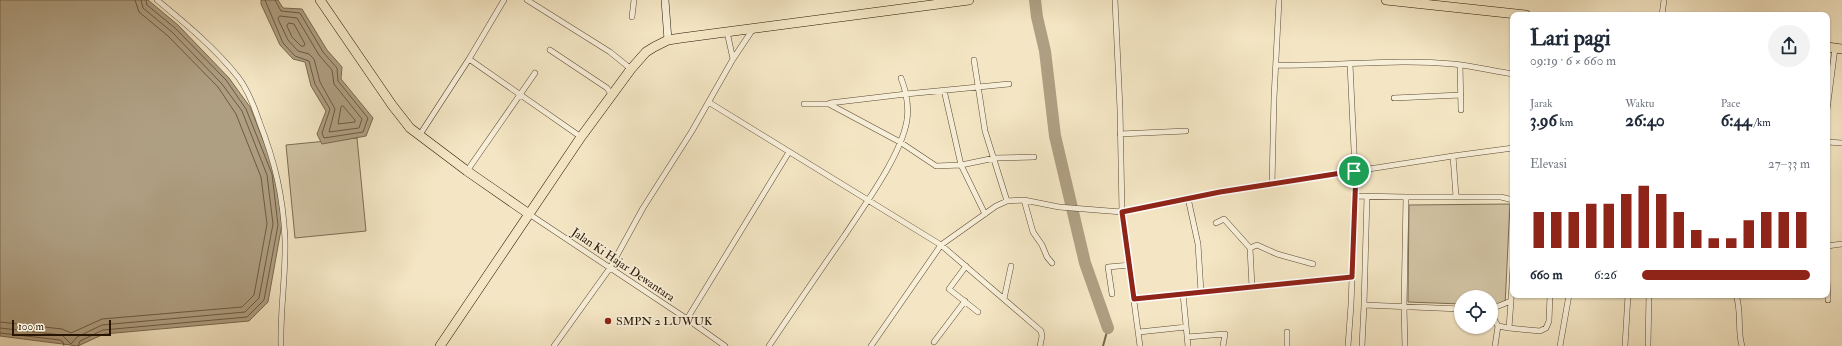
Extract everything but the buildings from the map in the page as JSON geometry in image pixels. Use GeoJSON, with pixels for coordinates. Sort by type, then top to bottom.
{"type":"FeatureCollection","features":[{"type":"Feature","properties":{"kind":"highway"},"geometry":{"type":"LineString","coordinates":[[320,0],[392,105],[410,128],[467,171],[529,214]]}},
{"type":"Feature","properties":{"kind":"highway"},"geometry":{"type":"LineString","coordinates":[[440,346],[582,137],[631,69],[646,52],[654,46],[668,40],[754,29],[914,4],[969,0]]}},
{"type":"Feature","properties":{"kind":"highway"},"geometry":{"type":"LineString","coordinates":[[1386,0],[1510,13]]}},
{"type":"Feature","properties":{"kind":"street"},"geometry":{"type":"LineString","coordinates":[[157,0],[194,30],[239,78],[255,107],[265,134],[278,176],[283,207],[285,241],[281,311],[281,346]]}},
{"type":"Feature","properties":{"kind":"street"},"geometry":{"type":"LineString","coordinates":[[419,136],[469,59],[504,0]]}},
{"type":"Feature","properties":{"kind":"street"},"geometry":{"type":"LineString","coordinates":[[527,0],[610,52],[631,69]]}},
{"type":"Feature","properties":{"kind":"street"},"geometry":{"type":"LineString","coordinates":[[632,17],[634,0]]}},
{"type":"Feature","properties":{"kind":"street"},"geometry":{"type":"LineString","coordinates":[[665,0],[668,40]]}},
{"type":"Feature","properties":{"kind":"street"},"geometry":{"type":"LineString","coordinates":[[1115,0],[1122,212],[1140,346]]}},
{"type":"Feature","properties":{"kind":"street"},"geometry":{"type":"LineString","coordinates":[[1272,184],[1274,98],[1279,0]]}},
{"type":"Feature","properties":{"kind":"street"},"geometry":{"type":"LineString","coordinates":[[1662,12],[1664,0]]}},
{"type":"Feature","properties":{"kind":"street"},"geometry":{"type":"LineString","coordinates":[[554,346],[610,268],[643,208],[710,103],[733,59],[754,29]]}},
{"type":"Feature","properties":{"kind":"street"},"geometry":{"type":"LineString","coordinates":[[727,32],[733,59]]}},
{"type":"Feature","properties":{"kind":"street"},"geometry":{"type":"LineString","coordinates":[[1830,87],[1835,48]]}},
{"type":"Feature","properties":{"kind":"street"},"geometry":{"type":"LineString","coordinates":[[550,50],[607,88],[612,95]]}},
{"type":"Feature","properties":{"kind":"street"},"geometry":{"type":"LineString","coordinates":[[469,59],[582,137]]}},
{"type":"Feature","properties":{"kind":"street"},"geometry":{"type":"LineString","coordinates":[[974,60],[989,145],[995,158],[1006,201]]}},
{"type":"Feature","properties":{"kind":"street"},"geometry":{"type":"LineString","coordinates":[[1276,65],[1309,66],[1429,63],[1510,74]]}},
{"type":"Feature","properties":{"kind":"street"},"geometry":{"type":"LineString","coordinates":[[1348,346],[1356,196],[1350,64]]}},
{"type":"Feature","properties":{"kind":"street"},"geometry":{"type":"LineString","coordinates":[[1460,66],[1461,110]]}},
{"type":"Feature","properties":{"kind":"street"},"geometry":{"type":"LineString","coordinates":[[467,171],[535,74]]}},
{"type":"Feature","properties":{"kind":"street"},"geometry":{"type":"LineString","coordinates":[[769,346],[868,201],[900,142],[907,120],[906,94],[901,78]]}},
{"type":"Feature","properties":{"kind":"street"},"geometry":{"type":"LineString","coordinates":[[804,104],[829,104],[906,94],[1009,84]]}},
{"type":"Feature","properties":{"kind":"street"},"geometry":{"type":"LineString","coordinates":[[944,90],[961,165],[985,214]]}},
{"type":"Feature","properties":{"kind":"street"},"geometry":{"type":"LineString","coordinates":[[1394,98],[1461,95]]}},
{"type":"Feature","properties":{"kind":"street"},"geometry":{"type":"LineString","coordinates":[[710,103],[941,245],[1040,331],[1042,336],[1040,346]]}},
{"type":"Feature","properties":{"kind":"street"},"geometry":{"type":"LineString","coordinates":[[829,104],[900,142],[936,166],[942,167],[961,165],[995,158],[1034,157]]}},
{"type":"Feature","properties":{"kind":"street"},"geometry":{"type":"LineString","coordinates":[[1120,134],[1186,131]]}},
{"type":"Feature","properties":{"kind":"street"},"geometry":{"type":"LineString","coordinates":[[1830,142],[1842,143]]}},
{"type":"Feature","properties":{"kind":"street"},"geometry":{"type":"LineString","coordinates":[[871,346],[941,245],[996,206],[1006,201],[1024,200],[1059,207],[1122,212],[1188,198],[1272,184],[1510,148]]}},
{"type":"Feature","properties":{"kind":"street"},"geometry":{"type":"LineString","coordinates":[[687,319],[789,152]]}},
{"type":"Feature","properties":{"kind":"street"},"geometry":{"type":"LineString","coordinates":[[1453,156],[1456,196]]}},
{"type":"Feature","properties":{"kind":"street"},"geometry":{"type":"LineString","coordinates":[[1356,196],[1456,196],[1501,197],[1510,199]]}},
{"type":"Feature","properties":{"kind":"street"},"geometry":{"type":"LineString","coordinates":[[1362,346],[1367,196]]}},
{"type":"Feature","properties":{"kind":"street"},"geometry":{"type":"LineString","coordinates":[[1405,346],[1404,307],[1406,196]]}},
{"type":"Feature","properties":{"kind":"street"},"geometry":{"type":"LineString","coordinates":[[1188,198],[1198,244],[1201,292]]}},
{"type":"Feature","properties":{"kind":"street"},"geometry":{"type":"LineString","coordinates":[[1024,200],[1033,232],[1052,263]]}},
{"type":"Feature","properties":{"kind":"street","name":"Jalan Ki Hajar Dewantara"},"geometry":{"type":"LineString","coordinates":[[529,214],[725,346]]}},
{"type":"Feature","properties":{"kind":"street"},"geometry":{"type":"LineString","coordinates":[[1216,223],[1224,219],[1250,248],[1252,287]]}},
{"type":"Feature","properties":{"kind":"street"},"geometry":{"type":"LineString","coordinates":[[1830,246],[1842,244]]}},
{"type":"Feature","properties":{"kind":"street"},"geometry":{"type":"LineString","coordinates":[[1250,248],[1257,245],[1277,254],[1313,264]]}},
{"type":"Feature","properties":{"kind":"street"},"geometry":{"type":"LineString","coordinates":[[1112,294],[1108,267],[1130,265]]}},
{"type":"Feature","properties":{"kind":"street"},"geometry":{"type":"LineString","coordinates":[[966,266],[949,289],[978,312]]}},
{"type":"Feature","properties":{"kind":"street"},"geometry":{"type":"LineString","coordinates":[[1004,299],[1011,266]]}},
{"type":"Feature","properties":{"kind":"street"},"geometry":{"type":"LineString","coordinates":[[1134,299],[1352,277]]}},
{"type":"Feature","properties":{"kind":"street"},"geometry":{"type":"LineString","coordinates":[[1183,294],[1188,346]]}},
{"type":"Feature","properties":{"kind":"street"},"geometry":{"type":"LineString","coordinates":[[1509,328],[1510,298]]}},
{"type":"Feature","properties":{"kind":"street"},"geometry":{"type":"LineString","coordinates":[[1498,326],[1540,331],[1546,328],[1549,321],[1550,298]]}},
{"type":"Feature","properties":{"kind":"street"},"geometry":{"type":"LineString","coordinates":[[1560,346],[1568,298]]}},
{"type":"Feature","properties":{"kind":"street"},"geometry":{"type":"LineString","coordinates":[[1625,346],[1628,298]]}},
{"type":"Feature","properties":{"kind":"street"},"geometry":{"type":"LineString","coordinates":[[1648,344],[1649,298]]}},
{"type":"Feature","properties":{"kind":"street"},"geometry":{"type":"LineString","coordinates":[[1737,298],[1740,306],[1740,340],[1742,346]]}},
{"type":"Feature","properties":{"kind":"street"},"geometry":{"type":"LineString","coordinates":[[934,342],[964,301]]}},
{"type":"Feature","properties":{"kind":"street"},"geometry":{"type":"LineString","coordinates":[[1498,306],[1510,301]]}},
{"type":"Feature","properties":{"kind":"street"},"geometry":{"type":"LineString","coordinates":[[1364,305],[1454,309]]}},
{"type":"Feature","properties":{"kind":"street"},"geometry":{"type":"LineString","coordinates":[[1139,332],[1186,327]]}},
{"type":"Feature","properties":{"kind":"street"},"geometry":{"type":"LineString","coordinates":[[1287,332],[1287,346]]}},
{"type":"Feature","properties":{"kind":"street"},"geometry":{"type":"LineString","coordinates":[[1187,337],[1225,334],[1223,346]]}},
{"type":"Feature","properties":{"kind":"street"},"geometry":{"type":"LineString","coordinates":[[1495,346],[1497,334]]}},
{"type":"Feature","properties":{"kind":"shaded area"},"geometry":{"type":"Polygon","coordinates":[[[357,138],[366,231],[295,238],[286,145],[357,138]]]}},
{"type":"Feature","properties":{"kind":"shaded area"},"geometry":{"type":"Polygon","coordinates":[[[1510,204],[1505,306],[1498,306],[1498,290],[1454,290],[1454,304],[1408,302],[1409,205],[1510,204]]]}},
{"type":"Feature","properties":{"kind":"water"},"geometry":{"type":"Polygon","coordinates":[[[0,0],[148,0],[178,25],[229,78],[250,107],[276,173],[282,224],[268,302],[249,321],[104,334],[78,346],[0,336],[0,0]]]}},
{"type":"Feature","properties":{"kind":"water"},"geometry":{"type":"Polygon","coordinates":[[[261,0],[278,0],[283,8],[302,9],[327,50],[342,67],[341,79],[373,118],[366,136],[322,144],[317,134],[326,111],[311,86],[305,62],[293,59],[280,45],[261,4],[261,0]]]}},
{"type":"Feature","properties":{"kind":"waterway"},"geometry":{"type":"LineString","coordinates":[[1035,0],[1037,17],[1045,51],[1055,136],[1085,263],[1108,328]]}},
{"type":"Feature","properties":{"kind":"waterway"},"geometry":{"type":"LineString","coordinates":[[1103,346],[1108,328]]}},
{"type":"Feature","properties":{"kind":"place","name":"SMPN 2 LUWUK"},"geometry":{"type":"Point","coordinates":[608,321]}},
{"type":"Feature","properties":{"kind":"route"},"geometry":{"type":"LineString","coordinates":[[1354,171],[1356,171],[1356,196],[1352,277],[1134,299],[1122,212],[1220,192],[1354,171]]}}]}
